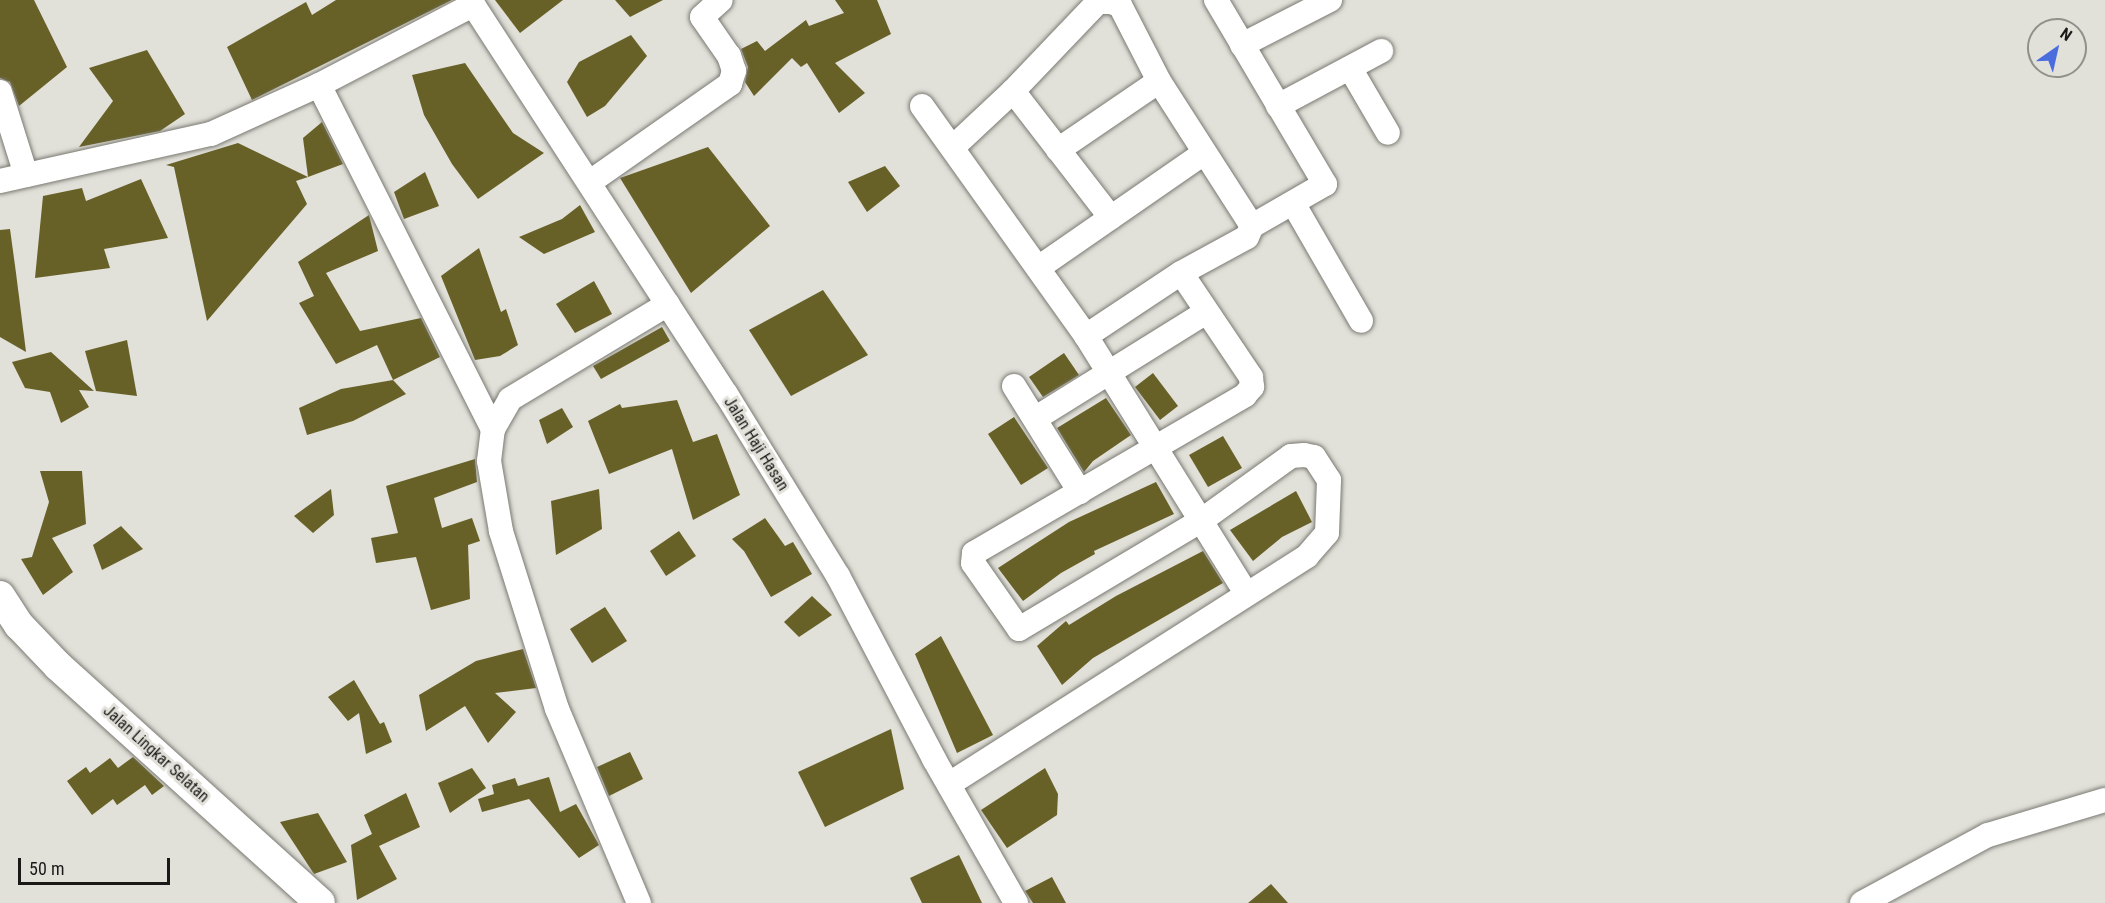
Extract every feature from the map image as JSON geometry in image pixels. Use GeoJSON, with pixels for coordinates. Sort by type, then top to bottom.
{"type":"FeatureCollection","features":[{"type":"Feature","properties":{"kind":"street"},"geometry":{"type":"LineString","coordinates":[[590,182],[715,98],[730,84],[734,71],[729,56],[702,17],[721,0]]}},
{"type":"Feature","properties":{"kind":"street"},"geometry":{"type":"LineString","coordinates":[[1086,336],[1181,273],[1247,237],[1252,226],[1325,184],[1216,0]]}},
{"type":"Feature","properties":{"kind":"street"},"geometry":{"type":"LineString","coordinates":[[1242,45],[1330,0]]}},
{"type":"Feature","properties":{"kind":"street"},"geometry":{"type":"LineString","coordinates":[[0,181],[211,134],[319,85],[472,2]]}},
{"type":"Feature","properties":{"kind":"street","name":"Jalan Haji Hasan"},"geometry":{"type":"LineString","coordinates":[[472,2],[668,304],[838,576],[1017,903]]}},
{"type":"Feature","properties":{"kind":"street"},"geometry":{"type":"LineString","coordinates":[[952,148],[1013,91],[1098,2],[1120,6],[1160,81],[1252,226]]}},
{"type":"Feature","properties":{"kind":"street"},"geometry":{"type":"LineString","coordinates":[[1278,106],[1381,51]]}},
{"type":"Feature","properties":{"kind":"street"},"geometry":{"type":"LineString","coordinates":[[1350,68],[1388,133]]}},
{"type":"Feature","properties":{"kind":"street"},"geometry":{"type":"LineString","coordinates":[[1058,150],[1160,81]]}},
{"type":"Feature","properties":{"kind":"street"},"geometry":{"type":"LineString","coordinates":[[319,85],[493,429]]}},
{"type":"Feature","properties":{"kind":"street"},"geometry":{"type":"LineString","coordinates":[[1013,91],[1111,218]]}},
{"type":"Feature","properties":{"kind":"street"},"geometry":{"type":"LineString","coordinates":[[0,92],[26,175]]}},
{"type":"Feature","properties":{"kind":"street"},"geometry":{"type":"LineString","coordinates":[[922,106],[1110,371],[1246,593]]}},
{"type":"Feature","properties":{"kind":"street"},"geometry":{"type":"LineString","coordinates":[[1038,268],[1204,153]]}},
{"type":"Feature","properties":{"kind":"street"},"geometry":{"type":"LineString","coordinates":[[1293,203],[1360,321]]}},
{"type":"Feature","properties":{"kind":"street"},"geometry":{"type":"LineString","coordinates":[[951,783],[1307,556],[1327,533],[1329,480],[1314,457],[1292,456],[1202,520],[1020,629],[973,563],[974,553],[1245,395],[1252,387],[1251,377],[1205,313],[1181,273]]}},
{"type":"Feature","properties":{"kind":"street"},"geometry":{"type":"LineString","coordinates":[[639,903],[557,709],[501,531],[489,461],[493,429],[510,399],[668,304]]}},
{"type":"Feature","properties":{"kind":"street"},"geometry":{"type":"LineString","coordinates":[[1036,418],[1205,313]]}},
{"type":"Feature","properties":{"kind":"street"},"geometry":{"type":"LineString","coordinates":[[1014,386],[1080,492]]}},
{"type":"Feature","properties":{"kind":"street","name":"Jalan Lingkar Selatan"},"geometry":{"type":"LineString","coordinates":[[0,596],[19,625],[58,666],[320,903]]}},
{"type":"Feature","properties":{"kind":"street"},"geometry":{"type":"LineString","coordinates":[[1862,903],[1988,835],[2105,800]]}},
{"type":"Feature","properties":{"kind":"building"},"geometry":{"type":"Polygon","coordinates":[[[0,0],[34,0],[67,67],[19,106],[10,82],[0,78],[0,0]]]}},
{"type":"Feature","properties":{"kind":"building"},"geometry":{"type":"Polygon","coordinates":[[[336,0],[452,0],[252,100],[227,47],[306,2],[312,15],[336,0]]]}},
{"type":"Feature","properties":{"kind":"building"},"geometry":{"type":"Polygon","coordinates":[[[495,0],[563,0],[520,33],[495,0]]]}},
{"type":"Feature","properties":{"kind":"building"},"geometry":{"type":"Polygon","coordinates":[[[615,0],[663,0],[630,17],[615,0]]]}},
{"type":"Feature","properties":{"kind":"building"},"geometry":{"type":"Polygon","coordinates":[[[835,0],[877,0],[891,34],[835,63],[865,93],[839,113],[807,63],[801,67],[792,58],[754,96],[745,82],[748,67],[741,49],[757,41],[765,51],[806,20],[809,26],[844,13],[835,0]]]}},
{"type":"Feature","properties":{"kind":"building"},"geometry":{"type":"Polygon","coordinates":[[[631,35],[647,56],[605,106],[587,117],[567,82],[579,62],[631,35]]]}},
{"type":"Feature","properties":{"kind":"building"},"geometry":{"type":"Polygon","coordinates":[[[147,50],[185,114],[160,131],[79,147],[113,101],[89,68],[147,50]]]}},
{"type":"Feature","properties":{"kind":"building"},"geometry":{"type":"Polygon","coordinates":[[[465,63],[513,133],[544,153],[478,199],[452,164],[424,115],[412,75],[465,63]]]}},
{"type":"Feature","properties":{"kind":"building"},"geometry":{"type":"Polygon","coordinates":[[[322,122],[343,164],[308,177],[303,138],[322,122]]]}},
{"type":"Feature","properties":{"kind":"building"},"geometry":{"type":"Polygon","coordinates":[[[238,143],[308,177],[296,181],[307,204],[207,321],[174,167],[166,165],[238,143]]]}},
{"type":"Feature","properties":{"kind":"building"},"geometry":{"type":"Polygon","coordinates":[[[708,147],[770,226],[691,293],[620,178],[708,147]]]}},
{"type":"Feature","properties":{"kind":"building"},"geometry":{"type":"Polygon","coordinates":[[[885,166],[900,186],[867,212],[848,182],[885,166]]]}},
{"type":"Feature","properties":{"kind":"building"},"geometry":{"type":"Polygon","coordinates":[[[425,172],[439,206],[404,219],[394,192],[425,172]]]}},
{"type":"Feature","properties":{"kind":"building"},"geometry":{"type":"Polygon","coordinates":[[[141,179],[168,238],[104,249],[110,268],[35,278],[43,196],[82,188],[86,201],[141,179]]]}},
{"type":"Feature","properties":{"kind":"building"},"geometry":{"type":"Polygon","coordinates":[[[580,205],[595,232],[544,254],[519,237],[562,219],[580,205]]]}},
{"type":"Feature","properties":{"kind":"building"},"geometry":{"type":"Polygon","coordinates":[[[369,215],[378,251],[326,273],[360,331],[421,318],[440,357],[393,380],[377,345],[336,364],[299,303],[314,296],[298,262],[369,215]]]}},
{"type":"Feature","properties":{"kind":"building"},"geometry":{"type":"Polygon","coordinates":[[[10,229],[26,352],[0,337],[0,230],[10,229]]]}},
{"type":"Feature","properties":{"kind":"building"},"geometry":{"type":"Polygon","coordinates":[[[479,248],[501,312],[506,309],[518,345],[500,356],[475,360],[441,276],[479,248]]]}},
{"type":"Feature","properties":{"kind":"building"},"geometry":{"type":"Polygon","coordinates":[[[594,281],[612,314],[575,333],[556,304],[594,281]]]}},
{"type":"Feature","properties":{"kind":"building"},"geometry":{"type":"Polygon","coordinates":[[[823,290],[868,355],[791,396],[749,330],[823,290]]]}},
{"type":"Feature","properties":{"kind":"building"},"geometry":{"type":"Polygon","coordinates":[[[662,327],[670,341],[601,379],[593,366],[662,327]]]}},
{"type":"Feature","properties":{"kind":"building"},"geometry":{"type":"Polygon","coordinates":[[[127,340],[137,396],[96,391],[85,351],[127,340]]]}},
{"type":"Feature","properties":{"kind":"building"},"geometry":{"type":"Polygon","coordinates":[[[51,352],[94,391],[79,390],[89,407],[61,423],[50,392],[25,388],[12,362],[51,352]]]}},
{"type":"Feature","properties":{"kind":"building"},"geometry":{"type":"Polygon","coordinates":[[[1064,353],[1079,375],[1043,397],[1029,377],[1064,353]]]}},
{"type":"Feature","properties":{"kind":"building"},"geometry":{"type":"Polygon","coordinates":[[[1153,373],[1178,406],[1160,420],[1135,387],[1153,373]]]}},
{"type":"Feature","properties":{"kind":"building"},"geometry":{"type":"Polygon","coordinates":[[[393,380],[406,394],[353,421],[307,435],[299,408],[341,389],[393,380]]]}},
{"type":"Feature","properties":{"kind":"building"},"geometry":{"type":"Polygon","coordinates":[[[1106,398],[1131,435],[1093,461],[1084,472],[1057,428],[1106,398]]]}},
{"type":"Feature","properties":{"kind":"building"},"geometry":{"type":"Polygon","coordinates":[[[677,400],[693,442],[717,434],[740,495],[693,520],[672,449],[609,474],[588,421],[620,404],[622,408],[677,400]]]}},
{"type":"Feature","properties":{"kind":"building"},"geometry":{"type":"Polygon","coordinates":[[[562,408],[573,427],[547,444],[539,420],[562,408]]]}},
{"type":"Feature","properties":{"kind":"building"},"geometry":{"type":"Polygon","coordinates":[[[1014,417],[1048,468],[1021,485],[988,434],[1014,417]]]}},
{"type":"Feature","properties":{"kind":"building"},"geometry":{"type":"Polygon","coordinates":[[[1223,436],[1242,468],[1208,487],[1189,455],[1223,436]]]}},
{"type":"Feature","properties":{"kind":"building"},"geometry":{"type":"Polygon","coordinates":[[[475,459],[477,482],[434,498],[442,528],[472,518],[480,541],[468,545],[470,599],[431,610],[416,557],[376,563],[371,538],[398,533],[386,486],[475,459]]]}},
{"type":"Feature","properties":{"kind":"building"},"geometry":{"type":"Polygon","coordinates":[[[40,471],[82,471],[86,524],[52,538],[73,572],[43,595],[21,559],[32,557],[49,502],[40,471]]]}},
{"type":"Feature","properties":{"kind":"building"},"geometry":{"type":"Polygon","coordinates":[[[1156,482],[1174,514],[1094,551],[1095,554],[1061,573],[1023,601],[998,568],[1069,522],[1156,482]]]}},
{"type":"Feature","properties":{"kind":"building"},"geometry":{"type":"Polygon","coordinates":[[[331,489],[334,515],[313,533],[294,516],[331,489]]]}},
{"type":"Feature","properties":{"kind":"building"},"geometry":{"type":"Polygon","coordinates":[[[599,489],[602,529],[556,555],[551,501],[599,489]]]}},
{"type":"Feature","properties":{"kind":"building"},"geometry":{"type":"Polygon","coordinates":[[[1296,491],[1312,522],[1282,537],[1253,561],[1230,530],[1296,491]]]}},
{"type":"Feature","properties":{"kind":"building"},"geometry":{"type":"Polygon","coordinates":[[[765,518],[785,546],[793,542],[812,574],[771,597],[744,551],[732,539],[765,518]]]}},
{"type":"Feature","properties":{"kind":"building"},"geometry":{"type":"Polygon","coordinates":[[[121,526],[143,549],[102,570],[93,545],[121,526]]]}},
{"type":"Feature","properties":{"kind":"building"},"geometry":{"type":"Polygon","coordinates":[[[679,531],[696,556],[666,576],[650,551],[679,531]]]}},
{"type":"Feature","properties":{"kind":"building"},"geometry":{"type":"Polygon","coordinates":[[[1203,551],[1223,583],[1093,658],[1062,685],[1037,646],[1066,621],[1069,625],[1116,596],[1203,551]]]}},
{"type":"Feature","properties":{"kind":"building"},"geometry":{"type":"Polygon","coordinates":[[[812,596],[832,615],[799,637],[784,622],[812,596]]]}},
{"type":"Feature","properties":{"kind":"building"},"geometry":{"type":"Polygon","coordinates":[[[605,607],[627,641],[592,663],[570,629],[605,607]]]}},
{"type":"Feature","properties":{"kind":"building"},"geometry":{"type":"Polygon","coordinates":[[[941,636],[993,735],[957,753],[915,654],[941,636]]]}},
{"type":"Feature","properties":{"kind":"building"},"geometry":{"type":"Polygon","coordinates":[[[523,649],[536,688],[495,693],[516,712],[488,743],[465,706],[426,731],[419,695],[476,661],[523,649]]]}},
{"type":"Feature","properties":{"kind":"building"},"geometry":{"type":"Polygon","coordinates":[[[354,680],[380,724],[384,722],[392,742],[366,754],[359,713],[348,721],[328,697],[354,680]]]}},
{"type":"Feature","properties":{"kind":"building"},"geometry":{"type":"Polygon","coordinates":[[[891,729],[904,789],[825,827],[798,772],[891,729]]]}},
{"type":"Feature","properties":{"kind":"building"},"geometry":{"type":"Polygon","coordinates":[[[630,752],[643,779],[609,796],[597,767],[630,752]]]}},
{"type":"Feature","properties":{"kind":"building"},"geometry":{"type":"Polygon","coordinates":[[[133,757],[164,786],[152,795],[145,785],[117,805],[113,799],[92,815],[67,781],[86,767],[90,773],[110,758],[118,768],[133,757]]]}},
{"type":"Feature","properties":{"kind":"building"},"geometry":{"type":"Polygon","coordinates":[[[472,768],[486,788],[450,813],[438,783],[472,768]]]}},
{"type":"Feature","properties":{"kind":"building"},"geometry":{"type":"Polygon","coordinates":[[[1045,768],[1058,794],[1057,815],[1007,848],[981,810],[1045,768]]]}},
{"type":"Feature","properties":{"kind":"building"},"geometry":{"type":"Polygon","coordinates":[[[549,777],[560,812],[576,804],[599,845],[579,858],[529,799],[482,812],[478,799],[494,794],[492,785],[515,778],[518,786],[549,777]]]}},
{"type":"Feature","properties":{"kind":"building"},"geometry":{"type":"Polygon","coordinates":[[[406,793],[420,827],[379,846],[397,879],[357,900],[351,845],[372,834],[364,815],[406,793]]]}},
{"type":"Feature","properties":{"kind":"building"},"geometry":{"type":"Polygon","coordinates":[[[318,813],[347,862],[314,874],[280,822],[318,813]]]}},
{"type":"Feature","properties":{"kind":"building"},"geometry":{"type":"Polygon","coordinates":[[[959,855],[982,903],[922,903],[910,878],[959,855]]]}},
{"type":"Feature","properties":{"kind":"building"},"geometry":{"type":"Polygon","coordinates":[[[1052,877],[1066,903],[1033,903],[1025,891],[1052,877]]]}},
{"type":"Feature","properties":{"kind":"building"},"geometry":{"type":"Polygon","coordinates":[[[1271,884],[1288,903],[1248,903],[1271,884]]]}}]}
